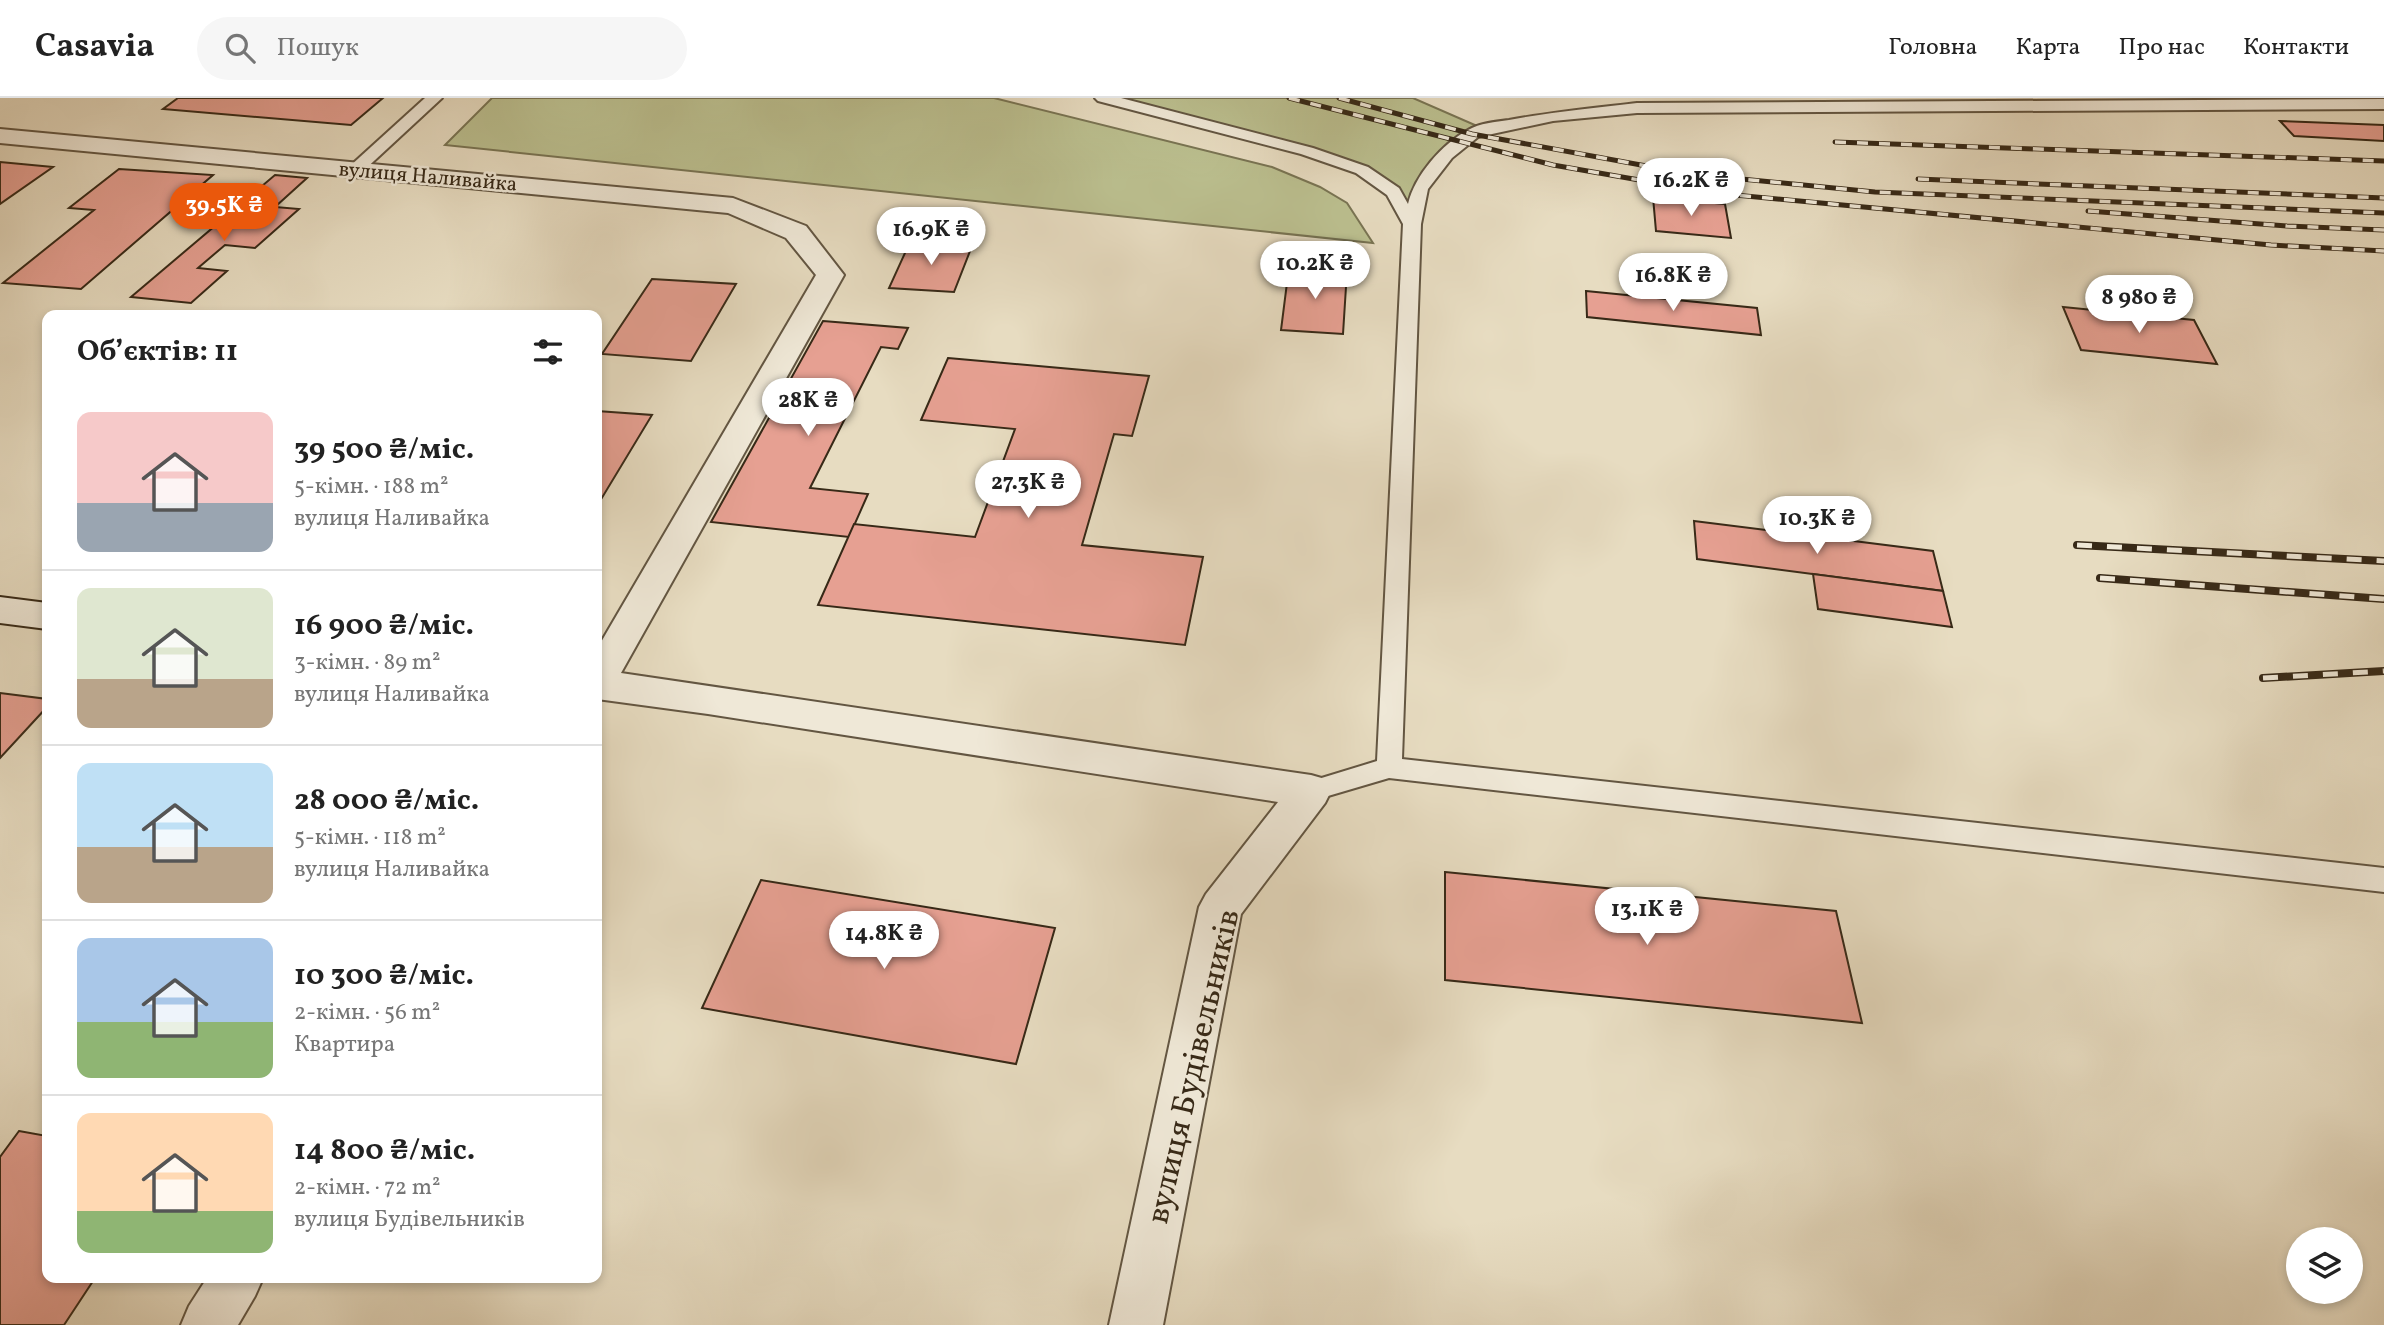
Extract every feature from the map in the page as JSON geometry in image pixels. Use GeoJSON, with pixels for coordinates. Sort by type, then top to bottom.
{"type":"FeatureCollection","features":[{"type":"Feature","properties":{"kind":"street","name":"вулиця Наливайка"},"geometry":{"type":"LineString","coordinates":[[0,136],[733,206],[796,232],[830,275],[602,674]]}},
{"type":"Feature","properties":{"kind":"street"},"geometry":{"type":"LineString","coordinates":[[0,610],[42,615]]}},
{"type":"Feature","properties":{"kind":"street"},"geometry":{"type":"LineString","coordinates":[[602,684],[1311,791]]}},
{"type":"Feature","properties":{"kind":"street","name":"вулиця Будівельників"},"geometry":{"type":"LineString","coordinates":[[1136,1325],[1221,907],[1311,791]]}},
{"type":"Feature","properties":{"kind":"street"},"geometry":{"type":"LineString","coordinates":[[208,1325],[234,1283]]}},
{"type":"Feature","properties":{"kind":"lane"},"geometry":{"type":"LineString","coordinates":[[355,170],[434,98]]}},
{"type":"Feature","properties":{"kind":"lane"},"geometry":{"type":"LineString","coordinates":[[1103,98],[1307,151],[1363,170],[1393,192],[1412,224]]}},
{"type":"Feature","properties":{"kind":"lane"},"geometry":{"type":"LineString","coordinates":[[1389,768],[1412,224],[1420,188],[1446,155],[1472,134],[1484,129],[1553,116],[1637,108],[2384,104]]}},
{"type":"Feature","properties":{"kind":"lane"},"geometry":{"type":"LineString","coordinates":[[1311,791],[1389,768],[2384,880]]}},
{"type":"Feature","properties":{"kind":"green space"},"geometry":{"type":"Polygon","coordinates":[[[492,98],[994,98],[1272,167],[1320,187],[1347,203],[1373,243],[445,145],[492,98]]]}},
{"type":"Feature","properties":{"kind":"green space"},"geometry":{"type":"Polygon","coordinates":[[[1103,98],[1413,98],[1484,129],[1446,155],[1421,188],[1412,224],[1393,192],[1362,170],[1103,98]]]}},
{"type":"Feature","properties":{"kind":"building"},"geometry":{"type":"Polygon","coordinates":[[[178,98],[383,98],[351,125],[163,109],[178,98]]]}},
{"type":"Feature","properties":{"kind":"building"},"geometry":{"type":"Polygon","coordinates":[[[2280,121],[2384,125],[2384,141],[2294,136],[2280,121]]]}},
{"type":"Feature","properties":{"kind":"building"},"geometry":{"type":"Polygon","coordinates":[[[0,162],[53,167],[0,204],[0,162]]]}},
{"type":"Feature","properties":{"kind":"building"},"geometry":{"type":"Polygon","coordinates":[[[119,169],[213,175],[81,289],[3,283],[94,210],[69,208],[119,169]]]}},
{"type":"Feature","properties":{"kind":"building"},"geometry":{"type":"Polygon","coordinates":[[[275,175],[307,178],[275,207],[299,209],[255,248],[225,245],[198,268],[227,271],[191,303],[131,297],[275,175]]]}},
{"type":"Feature","properties":{"kind":"building"},"geometry":{"type":"Polygon","coordinates":[[[1653,197],[1725,204],[1731,238],[1656,231],[1653,197]]]}},
{"type":"Feature","properties":{"kind":"building"},"geometry":{"type":"Polygon","coordinates":[[[910,242],[972,246],[954,292],[889,288],[910,242]]]}},
{"type":"Feature","properties":{"kind":"building"},"geometry":{"type":"Polygon","coordinates":[[[1289,267],[1347,271],[1343,334],[1281,330],[1289,267]]]}},
{"type":"Feature","properties":{"kind":"building"},"geometry":{"type":"Polygon","coordinates":[[[652,279],[736,284],[691,361],[602,354],[652,279]]]}},
{"type":"Feature","properties":{"kind":"building"},"geometry":{"type":"Polygon","coordinates":[[[1586,291],[1757,308],[1761,335],[1587,317],[1586,291]]]}},
{"type":"Feature","properties":{"kind":"building"},"geometry":{"type":"Polygon","coordinates":[[[2063,307],[2194,320],[2217,364],[2081,350],[2063,307]]]}},
{"type":"Feature","properties":{"kind":"building"},"geometry":{"type":"Polygon","coordinates":[[[823,321],[908,328],[898,349],[881,347],[810,488],[868,494],[849,537],[711,522],[823,321]]]}},
{"type":"Feature","properties":{"kind":"building"},"geometry":{"type":"Polygon","coordinates":[[[948,358],[1149,376],[1132,436],[1114,434],[1082,545],[1203,557],[1185,645],[818,605],[854,524],[975,537],[1015,429],[921,420],[948,358]]]}},
{"type":"Feature","properties":{"kind":"building"},"geometry":{"type":"Polygon","coordinates":[[[602,411],[652,415],[602,498],[602,411]]]}},
{"type":"Feature","properties":{"kind":"building"},"geometry":{"type":"Polygon","coordinates":[[[1694,521],[1933,551],[1943,591],[1697,559],[1694,521]]]}},
{"type":"Feature","properties":{"kind":"building"},"geometry":{"type":"Polygon","coordinates":[[[1813,574],[1943,591],[1952,627],[1818,609],[1813,574]]]}},
{"type":"Feature","properties":{"kind":"building"},"geometry":{"type":"Polygon","coordinates":[[[0,693],[42,698],[42,712],[0,758],[0,693]]]}},
{"type":"Feature","properties":{"kind":"building"},"geometry":{"type":"Polygon","coordinates":[[[1445,872],[1836,911],[1862,1023],[1445,980],[1445,872]]]}},
{"type":"Feature","properties":{"kind":"building"},"geometry":{"type":"Polygon","coordinates":[[[761,880],[1055,928],[1016,1064],[702,1008],[761,880]]]}},
{"type":"Feature","properties":{"kind":"building"},"geometry":{"type":"Polygon","coordinates":[[[19,1131],[42,1135],[42,1283],[92,1283],[64,1325],[0,1325],[0,1157],[19,1131]]]}},
{"type":"Feature","properties":{"kind":"railway"},"geometry":{"type":"LineString","coordinates":[[1289,98],[1553,165],[1714,193],[2271,245],[2384,251]]}},
{"type":"Feature","properties":{"kind":"railway"},"geometry":{"type":"LineString","coordinates":[[1339,98],[1472,134],[1690,174],[1875,192],[2384,213]]}},
{"type":"Feature","properties":{"kind":"railway"},"geometry":{"type":"LineString","coordinates":[[1835,142],[2384,161]]}},
{"type":"Feature","properties":{"kind":"railway"},"geometry":{"type":"LineString","coordinates":[[1918,179],[2384,198]]}},
{"type":"Feature","properties":{"kind":"railway"},"geometry":{"type":"LineString","coordinates":[[2088,211],[2287,226],[2384,230]]}},
{"type":"Feature","properties":{"kind":"railway"},"geometry":{"type":"LineString","coordinates":[[2077,545],[2384,561]]}},
{"type":"Feature","properties":{"kind":"railway"},"geometry":{"type":"LineString","coordinates":[[2100,578],[2384,599]]}},
{"type":"Feature","properties":{"kind":"railway"},"geometry":{"type":"LineString","coordinates":[[2263,678],[2384,671]]}}]}
